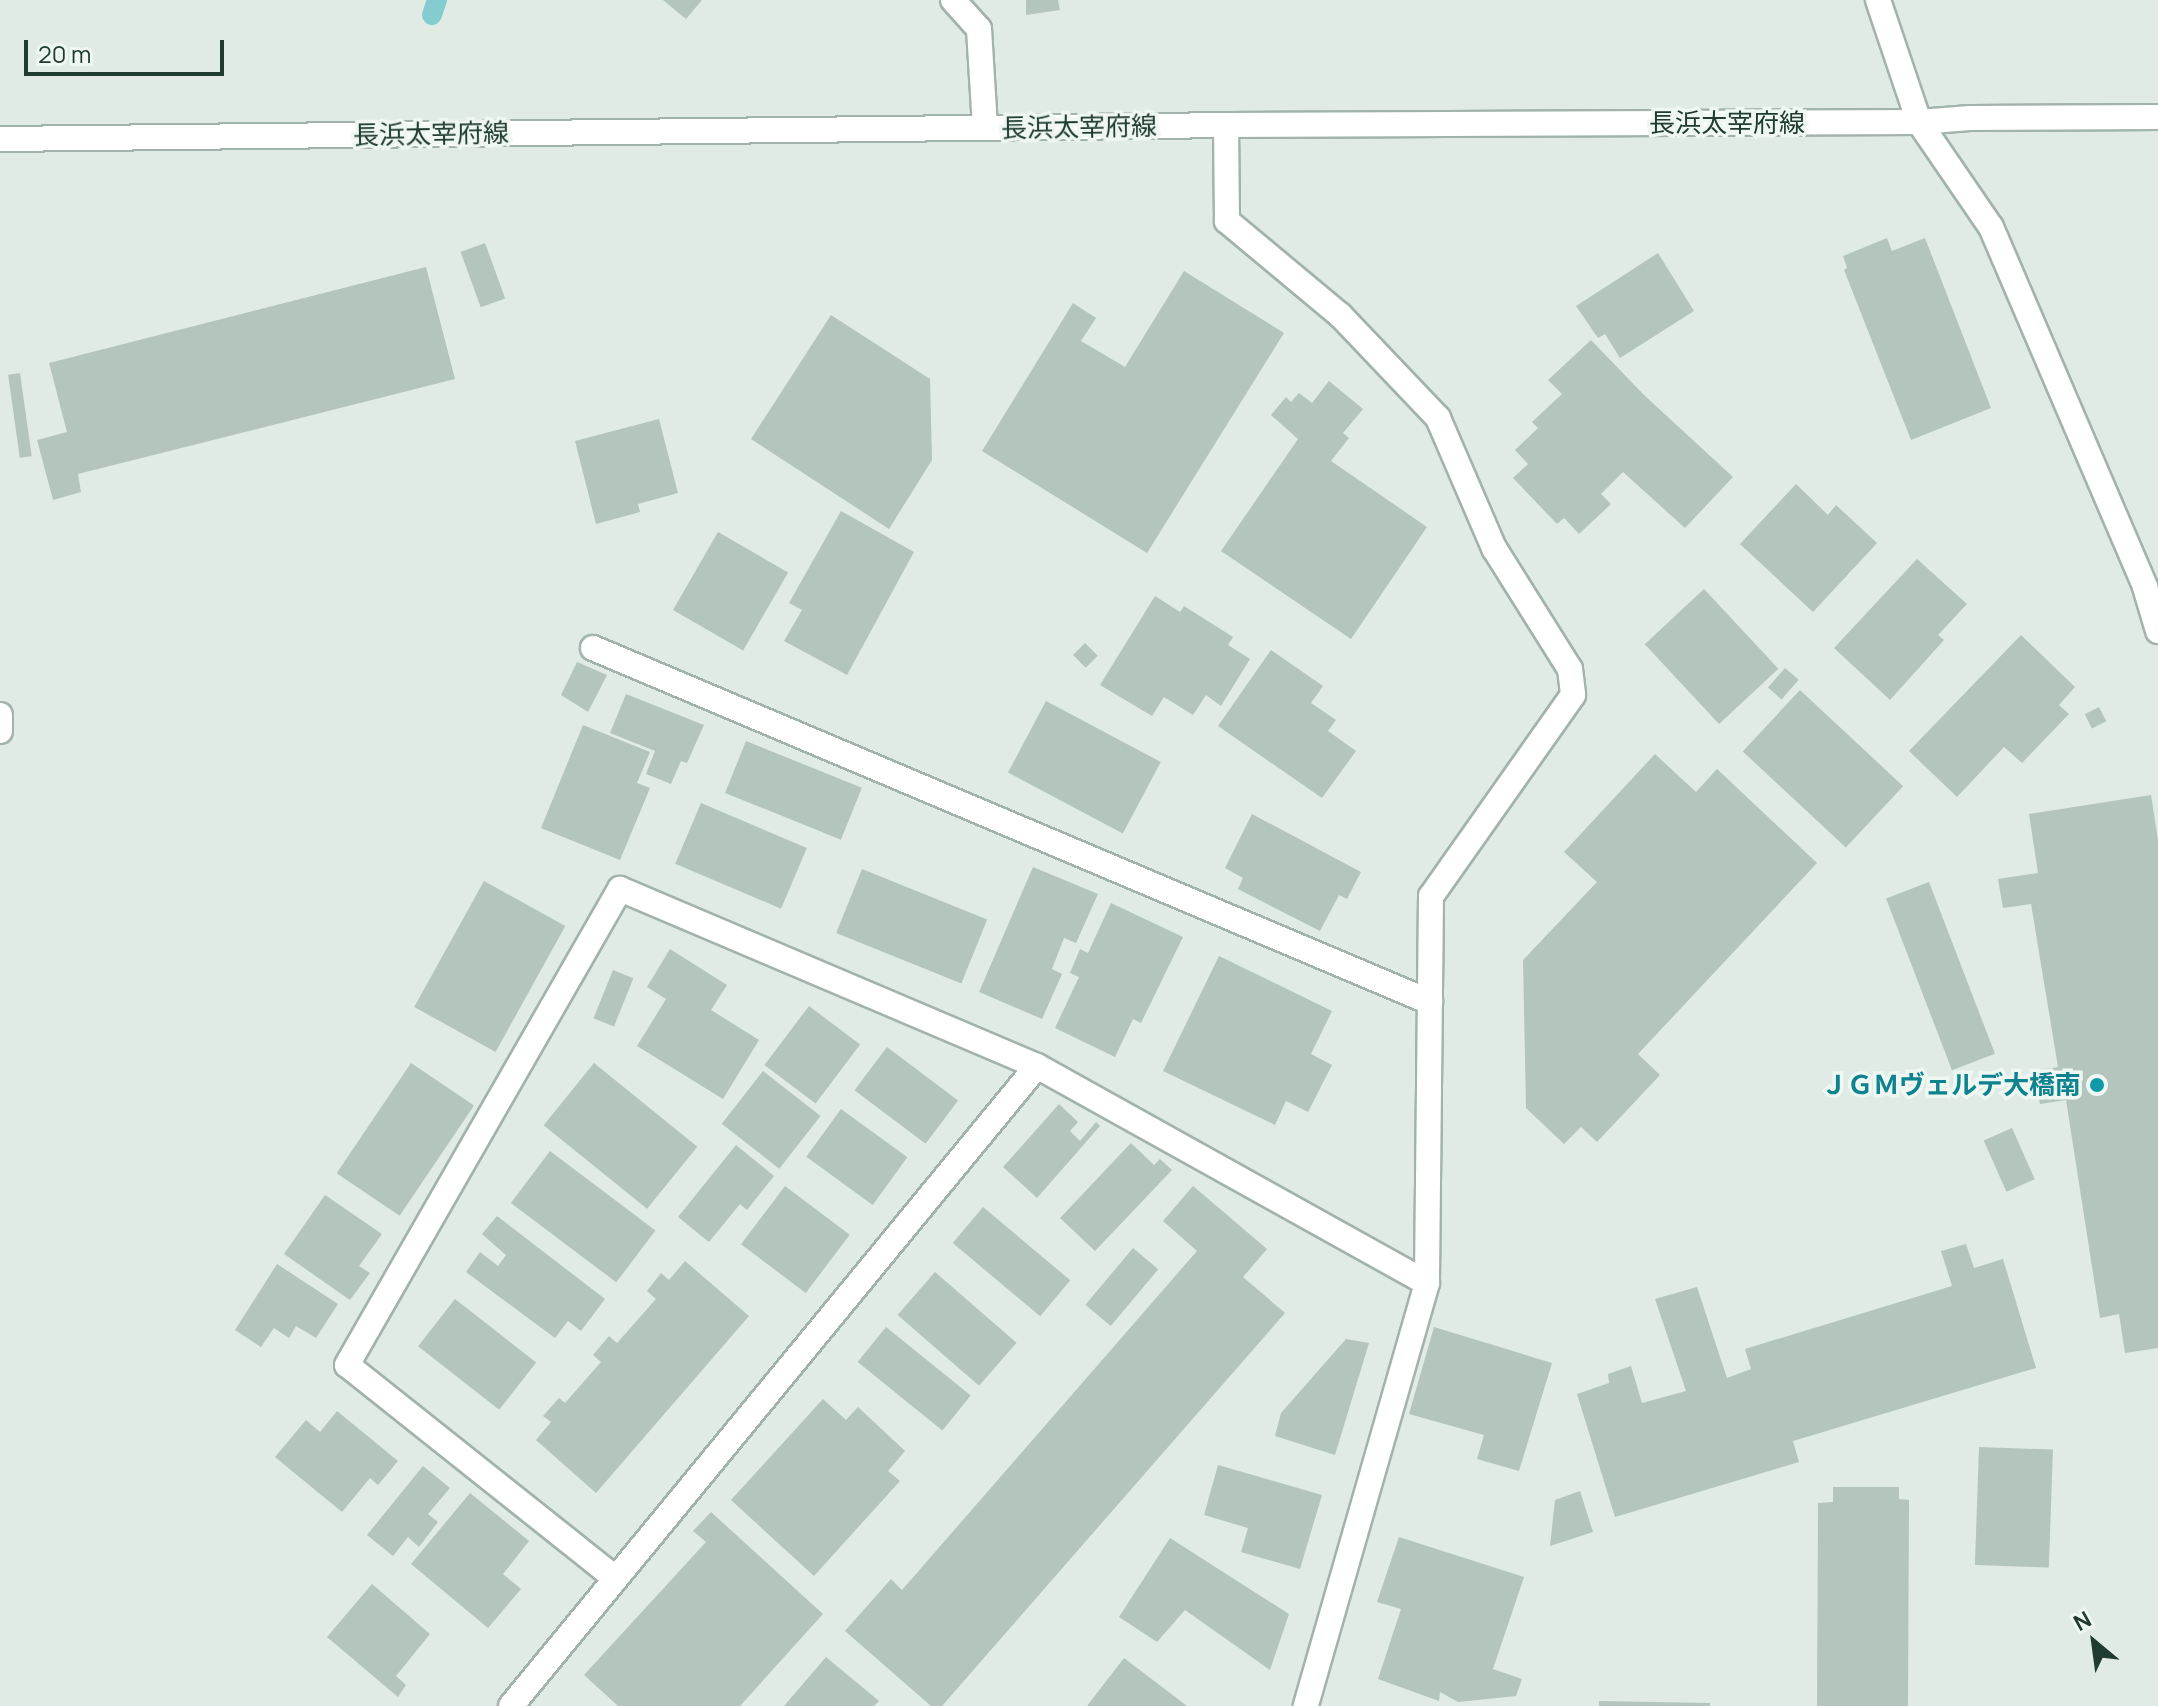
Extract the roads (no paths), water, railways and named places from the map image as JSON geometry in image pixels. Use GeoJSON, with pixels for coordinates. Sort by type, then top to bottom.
{"type":"FeatureCollection","features":[{"type":"Feature","properties":{"kind":"street"},"geometry":{"type":"LineString","coordinates":[[953,0],[979,29],[985,128]]}},
{"type":"Feature","properties":{"kind":"street"},"geometry":{"type":"LineString","coordinates":[[1878,0],[1919,122],[1991,227],[2145,587],[2158,631]]}},
{"type":"Feature","properties":{"kind":"street","name":"長浜太宰府線"},"geometry":{"type":"LineString","coordinates":[[0,139],[1226,125],[1919,122],[1970,118],[2158,117]]}},
{"type":"Feature","properties":{"kind":"street"},"geometry":{"type":"LineString","coordinates":[[1226,125],[1227,221],[1340,315],[1438,418],[1494,548],[1570,669],[1573,695],[1431,896],[1427,1283],[1306,1706]]}},
{"type":"Feature","properties":{"kind":"street"},"geometry":{"type":"LineString","coordinates":[[593,648],[1430,1002]]}},
{"type":"Feature","properties":{"kind":"street"},"geometry":{"type":"LineString","coordinates":[[0,715],[0,731]]}},
{"type":"Feature","properties":{"kind":"street"},"geometry":{"type":"LineString","coordinates":[[615,1578],[347,1365],[620,889],[1037,1066],[1427,1283]]}},
{"type":"Feature","properties":{"kind":"street"},"geometry":{"type":"LineString","coordinates":[[511,1706],[1037,1066]]}},
{"type":"Feature","properties":{"kind":"waterway"},"geometry":{"type":"LineString","coordinates":[[432,15],[437,0]]}},
{"type":"Feature","properties":{"kind":"place","name":"ＪＧＭヴェルデ大橋南"},"geometry":{"type":"Point","coordinates":[2097,1085]}}]}
